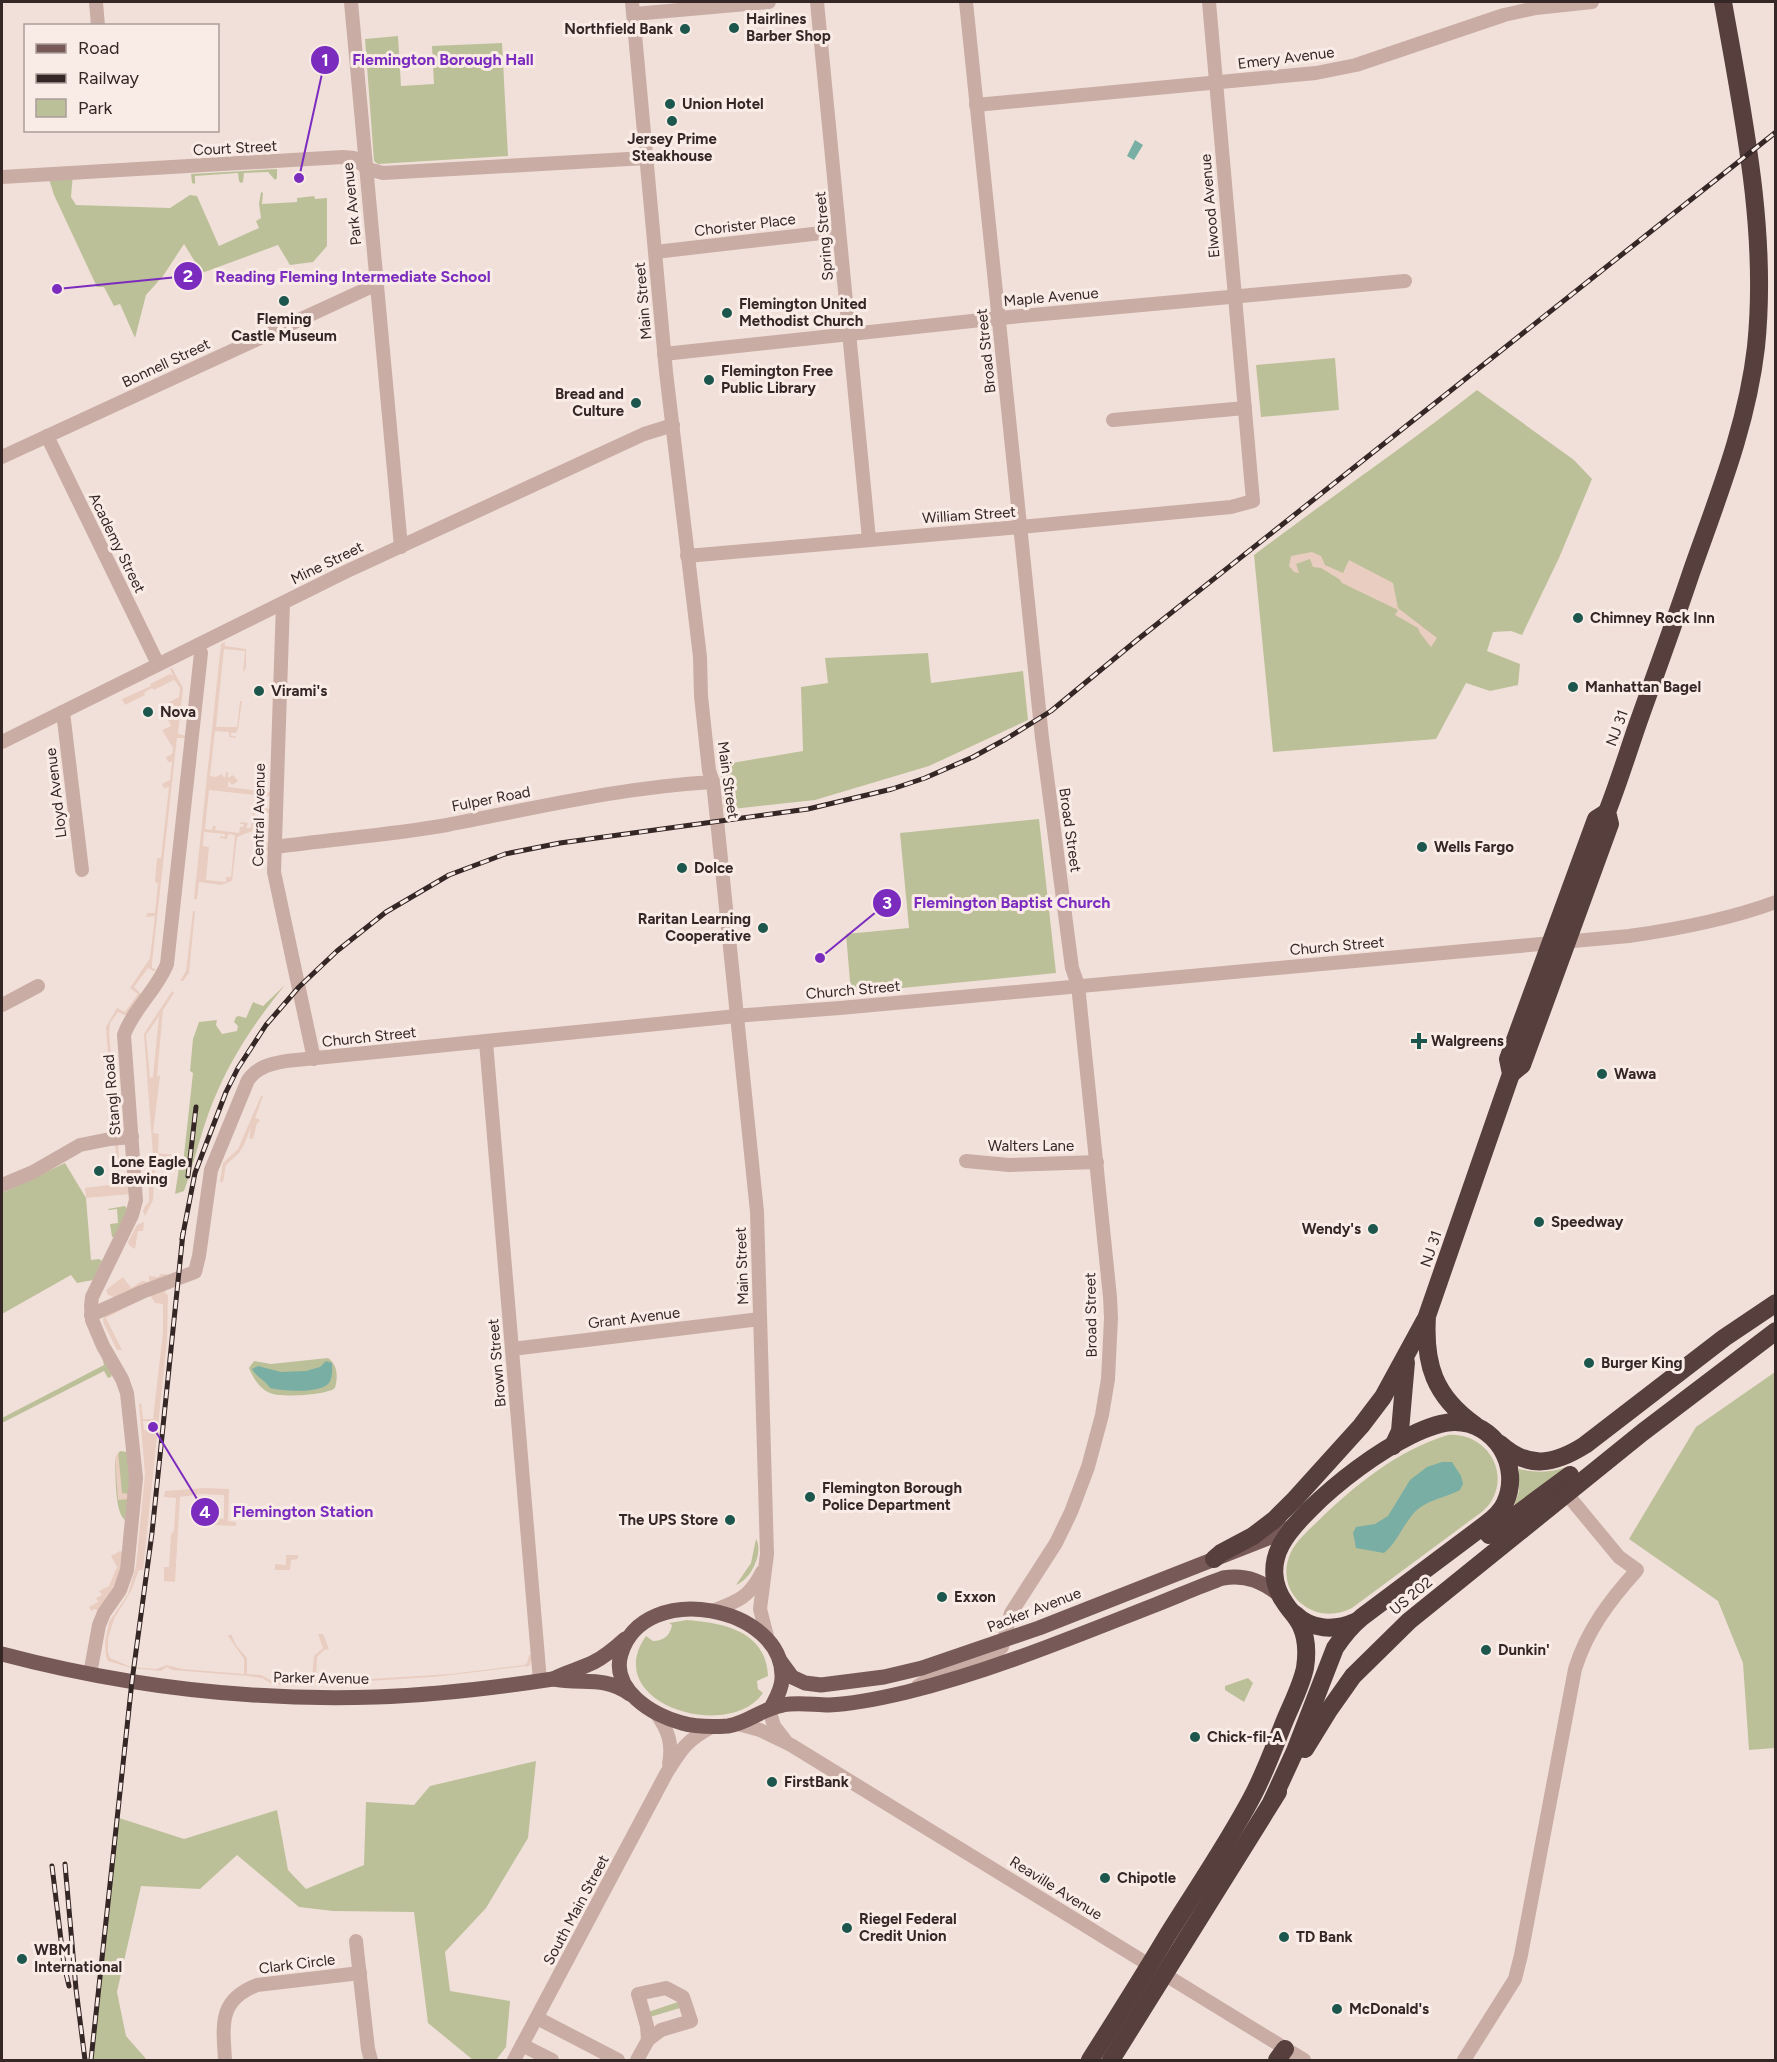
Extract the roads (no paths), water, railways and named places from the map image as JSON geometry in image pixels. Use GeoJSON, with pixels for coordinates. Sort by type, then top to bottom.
{"type":"FeatureCollection","features":[{"type":"Feature","properties":{"kind":"highway","name":"NJ 31"},"geometry":{"type":"LineString","coordinates":[[1393,1446],[1400,1431],[1408,1351],[1427,1316],[1511,1074],[1522,1065],[1558,943],[1610,824],[1607,812],[1731,461],[1747,399],[1756,347],[1759,288],[1756,215],[1723,2]]}},
{"type":"Feature","properties":{"kind":"highway"},"geometry":{"type":"LineString","coordinates":[[1495,1440],[1525,1460],[1546,1462],[1563,1458],[1585,1444],[1724,1338],[1776,1303]]}},
{"type":"Feature","properties":{"kind":"highway","name":"NJ 31"},"geometry":{"type":"LineString","coordinates":[[1427,1316],[1428,1358],[1435,1379],[1446,1400],[1495,1440]]}},
{"type":"Feature","properties":{"kind":"highway"},"geometry":{"type":"LineString","coordinates":[[1435,1563],[1471,1548],[1683,1389],[1776,1331]]}},
{"type":"Feature","properties":{"kind":"highway","name":"US 202"},"geometry":{"type":"LineString","coordinates":[[1090,2061],[1157,1970],[1272,1802],[1340,1692],[1367,1661],[1417,1614],[1566,1493],[1722,1370],[1776,1331]]}},
{"type":"Feature","properties":{"kind":"highway"},"geometry":{"type":"LineString","coordinates":[[1214,1559],[1262,1529],[1295,1499],[1377,1407],[1408,1351]]}},
{"type":"Feature","properties":{"kind":"highway","name":"US 202"},"geometry":{"type":"LineString","coordinates":[[1111,2061],[1157,1970],[1251,1799],[1275,1746],[1305,1666],[1304,1636],[1299,1621],[1286,1603],[1274,1578],[1276,1559],[1283,1541],[1299,1521],[1328,1493],[1358,1469],[1393,1446],[1426,1429],[1443,1424],[1461,1422],[1476,1426]]}},
{"type":"Feature","properties":{"kind":"highway"},"geometry":{"type":"LineString","coordinates":[[1272,1802],[1295,1751],[1335,1648],[1350,1627],[1486,1524],[1505,1503],[1510,1474],[1506,1458],[1495,1440]]}},
{"type":"Feature","properties":{"kind":"highway"},"geometry":{"type":"LineString","coordinates":[[1286,1603],[1305,1622],[1328,1628],[1349,1624],[1362,1617]]}},
{"type":"Feature","properties":{"kind":"main road","name":"Packer Avenue"},"geometry":{"type":"LineString","coordinates":[[780,1659],[790,1675],[805,1683],[821,1686],[884,1677],[922,1668],[1004,1641],[1172,1576],[1273,1536],[1299,1521]]}},
{"type":"Feature","properties":{"kind":"main road"},"geometry":{"type":"LineString","coordinates":[[770,1708],[782,1684],[780,1659],[768,1640],[749,1624],[712,1611],[693,1609],[668,1611],[648,1618],[631,1634],[621,1653],[620,1670],[624,1684],[635,1698],[656,1713],[683,1724],[713,1726],[738,1724],[770,1708],[785,1704],[848,1703],[905,1693],[983,1670],[1223,1578],[1242,1576],[1261,1582],[1286,1603]]}},
{"type":"Feature","properties":{"kind":"main road","name":"Parker Avenue"},"geometry":{"type":"LineString","coordinates":[[546,1680],[603,1657],[631,1634]]}},
{"type":"Feature","properties":{"kind":"main road","name":"Parker Avenue"},"geometry":{"type":"LineString","coordinates":[[2,1654],[90,1674],[210,1692],[320,1697],[400,1696],[546,1680],[568,1682],[582,1680],[601,1681],[623,1689],[635,1698]]}},
{"type":"Feature","properties":{"kind":"street"},"geometry":{"type":"LineString","coordinates":[[96,2],[98,24]]}},
{"type":"Feature","properties":{"kind":"street","name":"Park Avenue"},"geometry":{"type":"LineString","coordinates":[[351,2],[400,547]]}},
{"type":"Feature","properties":{"kind":"street"},"geometry":{"type":"LineString","coordinates":[[633,8],[770,2]]}},
{"type":"Feature","properties":{"kind":"street","name":"Spring Street"},"geometry":{"type":"LineString","coordinates":[[817,2],[869,539]]}},
{"type":"Feature","properties":{"kind":"street","name":"Broad Street"},"geometry":{"type":"LineString","coordinates":[[966,2],[1047,780],[1072,968],[1078,985],[1111,1318],[1106,1397],[1093,1449],[1074,1503],[1056,1543],[1011,1613],[1004,1641]]}},
{"type":"Feature","properties":{"kind":"street","name":"Elwood Avenue"},"geometry":{"type":"LineString","coordinates":[[1209,2],[1253,501]]}},
{"type":"Feature","properties":{"kind":"street","name":"Emery Avenue"},"geometry":{"type":"LineString","coordinates":[[976,105],[1331,71],[1378,58],[1504,15],[1536,8],[1592,2]]}},
{"type":"Feature","properties":{"kind":"street","name":"Main Street"},"geometry":{"type":"LineString","coordinates":[[633,8],[664,354],[700,657],[701,696],[709,771],[713,782],[757,1212],[766,1565],[759,1609],[768,1640]]}},
{"type":"Feature","properties":{"kind":"street","name":"Court Street"},"geometry":{"type":"LineString","coordinates":[[2,177],[343,157],[354,158],[368,169],[383,173],[646,158]]}},
{"type":"Feature","properties":{"kind":"street","name":"Chorister Place"},"geometry":{"type":"LineString","coordinates":[[655,252],[839,231]]}},
{"type":"Feature","properties":{"kind":"street","name":"Maple Avenue"},"geometry":{"type":"LineString","coordinates":[[664,354],[1000,318],[1405,281]]}},
{"type":"Feature","properties":{"kind":"street","name":"Bonnell Street"},"geometry":{"type":"LineString","coordinates":[[2,457],[377,284]]}},
{"type":"Feature","properties":{"kind":"street"},"geometry":{"type":"LineString","coordinates":[[1113,420],[1245,408]]}},
{"type":"Feature","properties":{"kind":"street","name":"Mine Street"},"geometry":{"type":"LineString","coordinates":[[2,742],[400,547],[645,434],[673,425]]}},
{"type":"Feature","properties":{"kind":"street","name":"Academy Street"},"geometry":{"type":"LineString","coordinates":[[47,436],[158,664]]}},
{"type":"Feature","properties":{"kind":"street","name":"William Street"},"geometry":{"type":"LineString","coordinates":[[687,556],[1231,507],[1253,501]]}},
{"type":"Feature","properties":{"kind":"street","name":"Central Avenue"},"geometry":{"type":"LineString","coordinates":[[283,603],[275,880],[314,1059]]}},
{"type":"Feature","properties":{"kind":"street","name":"Stangl Road"},"geometry":{"type":"LineString","coordinates":[[91,1315],[92,1297],[132,1215],[136,1200],[124,1033],[158,983],[166,964],[201,653],[198,645]]}},
{"type":"Feature","properties":{"kind":"street","name":"Lloyd Avenue"},"geometry":{"type":"LineString","coordinates":[[63,712],[82,870]]}},
{"type":"Feature","properties":{"kind":"street","name":"Fulper Road"},"geometry":{"type":"LineString","coordinates":[[275,847],[448,825],[604,794],[713,782]]}},
{"type":"Feature","properties":{"kind":"street","name":"Church Street"},"geometry":{"type":"LineString","coordinates":[[91,1315],[195,1272],[212,1170],[248,1080],[254,1072],[265,1066],[314,1059],[738,1016],[1558,943],[1684,928],[1742,915],[1776,902]]}},
{"type":"Feature","properties":{"kind":"street"},"geometry":{"type":"LineString","coordinates":[[2,1005],[38,986]]}},
{"type":"Feature","properties":{"kind":"street","name":"Brown Street"},"geometry":{"type":"LineString","coordinates":[[486,1042],[512,1348],[546,1680]]}},
{"type":"Feature","properties":{"kind":"street"},"geometry":{"type":"LineString","coordinates":[[2,1185],[33,1172],[80,1145],[132,1137]]}},
{"type":"Feature","properties":{"kind":"street","name":"Walters Lane"},"geometry":{"type":"LineString","coordinates":[[966,1161],[1009,1165],[1097,1162]]}},
{"type":"Feature","properties":{"kind":"street"},"geometry":{"type":"LineString","coordinates":[[90,1674],[99,1625],[104,1613],[120,1590],[127,1570],[136,1478],[125,1386],[103,1346],[91,1315]]}},
{"type":"Feature","properties":{"kind":"street","name":"Grant Avenue"},"geometry":{"type":"LineString","coordinates":[[512,1348],[760,1319]]}},
{"type":"Feature","properties":{"kind":"street"},"geometry":{"type":"LineString","coordinates":[[1464,2061],[1515,1978],[1573,1680],[1582,1648],[1605,1608],[1637,1570],[1619,1557],[1566,1493]]}},
{"type":"Feature","properties":{"kind":"street"},"geometry":{"type":"LineString","coordinates":[[712,1611],[738,1601],[748,1594],[766,1565]]}},
{"type":"Feature","properties":{"kind":"street"},"geometry":{"type":"LineString","coordinates":[[1172,1576],[1181,1595]]}},
{"type":"Feature","properties":{"kind":"street"},"geometry":{"type":"LineString","coordinates":[[905,1693],[937,1674],[991,1656],[1002,1647],[1004,1641]]}},
{"type":"Feature","properties":{"kind":"street","name":"Reaville Avenue"},"geometry":{"type":"LineString","coordinates":[[770,1708],[774,1726],[791,1745]]}},
{"type":"Feature","properties":{"kind":"street","name":"South Main Street"},"geometry":{"type":"LineString","coordinates":[[656,1713],[664,1724],[670,1740],[671,1749],[666,1774]]}},
{"type":"Feature","properties":{"kind":"street","name":"Reaville Avenue"},"geometry":{"type":"LineString","coordinates":[[738,1724],[760,1730],[791,1745],[1157,1970],[1281,2055],[1304,2061]]}},
{"type":"Feature","properties":{"kind":"street","name":"South Main Street"},"geometry":{"type":"LineString","coordinates":[[514,2061],[666,1774],[686,1744],[713,1726]]}},
{"type":"Feature","properties":{"kind":"street"},"geometry":{"type":"LineString","coordinates":[[356,1941],[371,2061]]}},
{"type":"Feature","properties":{"kind":"street","name":"Clark Circle"},"geometry":{"type":"LineString","coordinates":[[225,2061],[223,2022],[226,2010],[233,1998],[257,1985],[360,1973]]}},
{"type":"Feature","properties":{"kind":"street"},"geometry":{"type":"LineString","coordinates":[[537,2018],[618,2061]]}},
{"type":"Feature","properties":{"kind":"street"},"geometry":{"type":"LineString","coordinates":[[637,2061],[648,2040]]}},
{"type":"Feature","properties":{"kind":"street"},"geometry":{"type":"LineString","coordinates":[[522,2046],[552,2061]]}},
{"type":"Feature","properties":{"kind":"water"},"geometry":{"type":"Polygon","coordinates":[[[1135,140],[1143,145],[1134,160],[1127,156],[1135,140]]]}},
{"type":"Feature","properties":{"kind":"water"},"geometry":{"type":"Polygon","coordinates":[[[326,1361],[332,1363],[332,1376],[329,1383],[318,1389],[310,1390],[292,1391],[270,1388],[252,1369],[258,1366],[281,1372],[306,1371],[320,1367],[326,1361]]]}},
{"type":"Feature","properties":{"kind":"water"},"geometry":{"type":"Polygon","coordinates":[[[1442,1462],[1452,1462],[1461,1476],[1463,1484],[1460,1490],[1429,1502],[1418,1509],[1384,1553],[1356,1548],[1353,1533],[1356,1527],[1375,1524],[1388,1516],[1410,1480],[1427,1467],[1442,1462]]]}},
{"type":"Feature","properties":{"kind":"railway"},"geometry":{"type":"LineString","coordinates":[[182,1239],[195,1173],[226,1092],[238,1068],[266,1025],[299,987],[337,951],[386,912],[449,875],[505,854],[560,843],[808,809],[892,789],[925,778],[973,757],[1006,739],[1051,711],[1137,640],[1776,132]]}},
{"type":"Feature","properties":{"kind":"railway"},"geometry":{"type":"LineString","coordinates":[[188,1176],[196,1107]]}},
{"type":"Feature","properties":{"kind":"railway"},"geometry":{"type":"LineString","coordinates":[[91,2060],[132,1681],[152,1533],[183,1233]]}},
{"type":"Feature","properties":{"kind":"railway"},"geometry":{"type":"LineString","coordinates":[[65,1864],[85,2060]]}},
{"type":"Feature","properties":{"kind":"railway"},"geometry":{"type":"LineString","coordinates":[[52,1866],[64,1965],[69,1986]]}},
{"type":"Feature","properties":{"kind":"place","name":"Hairlines Barber Shop"},"geometry":{"type":"Point","coordinates":[734,28]}},
{"type":"Feature","properties":{"kind":"place","name":"Northfield Bank"},"geometry":{"type":"Point","coordinates":[685,29]}},
{"type":"Feature","properties":{"kind":"place","name":"Union Hotel"},"geometry":{"type":"Point","coordinates":[670,104]}},
{"type":"Feature","properties":{"kind":"place","name":"Jersey Prime Steakhouse"},"geometry":{"type":"Point","coordinates":[672,121]}},
{"type":"Feature","properties":{"kind":"place","name":"Flemington Borough Hall"},"geometry":{"type":"Point","coordinates":[299,178]}},
{"type":"Feature","properties":{"kind":"place","name":"Reading Fleming Intermediate School"},"geometry":{"type":"Point","coordinates":[57,289]}},
{"type":"Feature","properties":{"kind":"place","name":"Fleming Castle Museum"},"geometry":{"type":"Point","coordinates":[284,301]}},
{"type":"Feature","properties":{"kind":"place","name":"Flemington United Methodist Church"},"geometry":{"type":"Point","coordinates":[727,313]}},
{"type":"Feature","properties":{"kind":"place","name":"Flemington Free Public Library"},"geometry":{"type":"Point","coordinates":[709,380]}},
{"type":"Feature","properties":{"kind":"place","name":"Bread and Culture"},"geometry":{"type":"Point","coordinates":[636,403]}},
{"type":"Feature","properties":{"kind":"place","name":"Chimney Rock Inn"},"geometry":{"type":"Point","coordinates":[1578,618]}},
{"type":"Feature","properties":{"kind":"place","name":"Manhattan Bagel"},"geometry":{"type":"Point","coordinates":[1573,687]}},
{"type":"Feature","properties":{"kind":"place","name":"Virami's"},"geometry":{"type":"Point","coordinates":[259,691]}},
{"type":"Feature","properties":{"kind":"place","name":"Nova"},"geometry":{"type":"Point","coordinates":[148,712]}},
{"type":"Feature","properties":{"kind":"place","name":"Wells Fargo"},"geometry":{"type":"Point","coordinates":[1422,847]}},
{"type":"Feature","properties":{"kind":"place","name":"Dolce"},"geometry":{"type":"Point","coordinates":[682,868]}},
{"type":"Feature","properties":{"kind":"place","name":"Raritan Learning Cooperative"},"geometry":{"type":"Point","coordinates":[763,928]}},
{"type":"Feature","properties":{"kind":"place","name":"Flemington Baptist Church"},"geometry":{"type":"Point","coordinates":[820,958]}},
{"type":"Feature","properties":{"kind":"place","name":"Walgreens"},"geometry":{"type":"Point","coordinates":[1419,1041]}},
{"type":"Feature","properties":{"kind":"place","name":"Wawa"},"geometry":{"type":"Point","coordinates":[1602,1074]}},
{"type":"Feature","properties":{"kind":"place","name":"Lone Eagle Brewing"},"geometry":{"type":"Point","coordinates":[99,1171]}},
{"type":"Feature","properties":{"kind":"place","name":"Speedway"},"geometry":{"type":"Point","coordinates":[1539,1222]}},
{"type":"Feature","properties":{"kind":"place","name":"Wendy's"},"geometry":{"type":"Point","coordinates":[1373,1229]}},
{"type":"Feature","properties":{"kind":"place","name":"Burger King"},"geometry":{"type":"Point","coordinates":[1589,1363]}},
{"type":"Feature","properties":{"kind":"place","name":"Flemington Station"},"geometry":{"type":"Point","coordinates":[153,1427]}},
{"type":"Feature","properties":{"kind":"place","name":"Flemington Borough Police Department"},"geometry":{"type":"Point","coordinates":[810,1497]}},
{"type":"Feature","properties":{"kind":"place","name":"The UPS Store"},"geometry":{"type":"Point","coordinates":[730,1520]}},
{"type":"Feature","properties":{"kind":"place","name":"Exxon"},"geometry":{"type":"Point","coordinates":[942,1597]}},
{"type":"Feature","properties":{"kind":"place","name":"Dunkin'"},"geometry":{"type":"Point","coordinates":[1486,1650]}},
{"type":"Feature","properties":{"kind":"place","name":"Chick-fil-A"},"geometry":{"type":"Point","coordinates":[1195,1737]}},
{"type":"Feature","properties":{"kind":"place","name":"FirstBank"},"geometry":{"type":"Point","coordinates":[772,1782]}},
{"type":"Feature","properties":{"kind":"place","name":"Chipotle"},"geometry":{"type":"Point","coordinates":[1105,1878]}},
{"type":"Feature","properties":{"kind":"place","name":"Riegel Federal Credit Union"},"geometry":{"type":"Point","coordinates":[847,1928]}},
{"type":"Feature","properties":{"kind":"place","name":"TD Bank"},"geometry":{"type":"Point","coordinates":[1284,1937]}},
{"type":"Feature","properties":{"kind":"place","name":"WBM International"},"geometry":{"type":"Point","coordinates":[22,1959]}},
{"type":"Feature","properties":{"kind":"place","name":"McDonald's"},"geometry":{"type":"Point","coordinates":[1337,2009]}}]}
